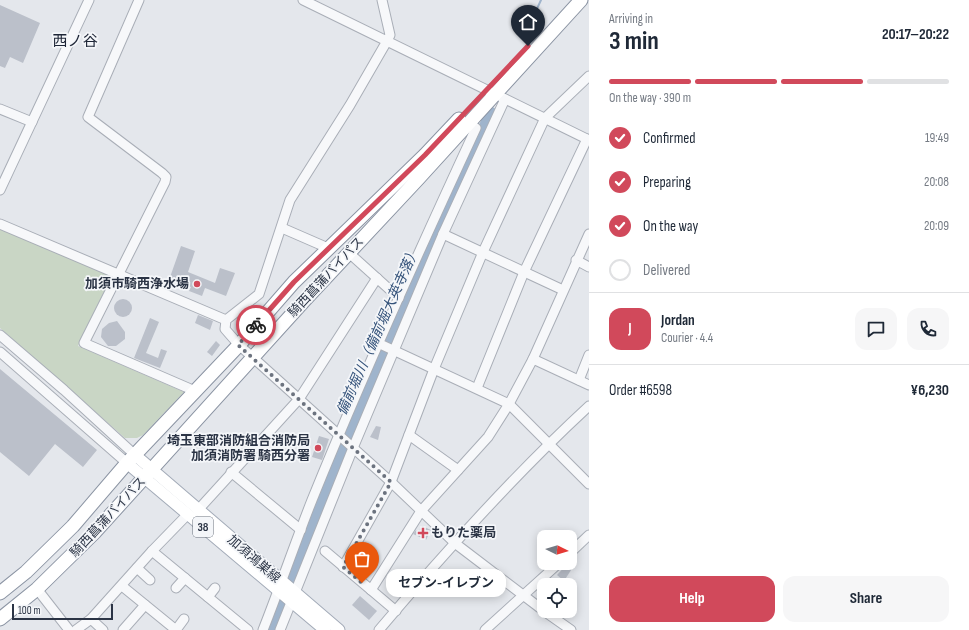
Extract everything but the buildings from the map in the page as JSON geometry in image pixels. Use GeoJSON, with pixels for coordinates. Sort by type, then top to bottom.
{"type":"FeatureCollection","features":[{"type":"Feature","properties":{"kind":"highway","name":"騎西菖蒲バイパス"},"geometry":{"type":"LineString","coordinates":[[0,593],[53,546],[294,282],[425,155],[496,94],[570,0]]}},
{"type":"Feature","properties":{"kind":"highway","name":"騎西菖蒲バイパス"},"geometry":{"type":"LineString","coordinates":[[0,619],[37,589],[68,560],[468,122],[496,94],[582,0]]}},
{"type":"Feature","properties":{"kind":"main road","name":"加須鴻巣線"},"geometry":{"type":"LineString","coordinates":[[131,459],[292,597],[338,630]]}},
{"type":"Feature","properties":{"kind":"main road","name":"加須鴻巣線"},"geometry":{"type":"LineString","coordinates":[[292,597],[325,630]]}},
{"type":"Feature","properties":{"kind":"street"},"geometry":{"type":"LineString","coordinates":[[0,190],[89,0]]}},
{"type":"Feature","properties":{"kind":"street"},"geometry":{"type":"LineString","coordinates":[[139,0],[88,117],[166,177],[157,201],[84,342],[195,390]]}},
{"type":"Feature","properties":{"kind":"street"},"geometry":{"type":"LineString","coordinates":[[303,0],[588,140],[524,272],[477,388]]}},
{"type":"Feature","properties":{"kind":"street"},"geometry":{"type":"LineString","coordinates":[[382,0],[390,35],[350,105],[290,200],[259,294],[226,320],[225,329],[238,345],[391,482],[456,544],[537,606]]}},
{"type":"Feature","properties":{"kind":"street"},"geometry":{"type":"LineString","coordinates":[[582,0],[589,5]]}},
{"type":"Feature","properties":{"kind":"street"},"geometry":{"type":"LineString","coordinates":[[343,567],[391,482],[434,369],[483,252],[545,118],[589,76]]}},
{"type":"Feature","properties":{"kind":"street"},"geometry":{"type":"LineString","coordinates":[[280,630],[352,447],[443,234],[496,94]]}},
{"type":"Feature","properties":{"kind":"street"},"geometry":{"type":"LineString","coordinates":[[0,109],[32,122]]}},
{"type":"Feature","properties":{"kind":"street"},"geometry":{"type":"LineString","coordinates":[[263,630],[339,436],[381,344],[398,298],[476,128],[468,122]]}},
{"type":"Feature","properties":{"kind":"street"},"geometry":{"type":"LineString","coordinates":[[0,224],[119,273],[226,320]]}},
{"type":"Feature","properties":{"kind":"street"},"geometry":{"type":"LineString","coordinates":[[282,228],[328,248]]}},
{"type":"Feature","properties":{"kind":"street"},"geometry":{"type":"LineString","coordinates":[[443,234],[563,290]]}},
{"type":"Feature","properties":{"kind":"street"},"geometry":{"type":"LineString","coordinates":[[371,590],[421,511],[488,437],[509,404],[533,359],[576,260],[589,234]]}},
{"type":"Feature","properties":{"kind":"street"},"geometry":{"type":"LineString","coordinates":[[349,253],[398,298]]}},
{"type":"Feature","properties":{"kind":"street"},"geometry":{"type":"LineString","coordinates":[[576,260],[589,267]]}},
{"type":"Feature","properties":{"kind":"street"},"geometry":{"type":"LineString","coordinates":[[76,630],[91,619],[152,551],[193,512],[299,399],[377,278]]}},
{"type":"Feature","properties":{"kind":"street"},"geometry":{"type":"LineString","coordinates":[[0,335],[64,390],[131,459]]}},
{"type":"Feature","properties":{"kind":"street"},"geometry":{"type":"LineString","coordinates":[[381,344],[509,404],[589,484]]}},
{"type":"Feature","properties":{"kind":"street"},"geometry":{"type":"LineString","coordinates":[[0,352],[131,459]]}},
{"type":"Feature","properties":{"kind":"street"},"geometry":{"type":"LineString","coordinates":[[579,380],[589,355]]}},
{"type":"Feature","properties":{"kind":"street"},"geometry":{"type":"LineString","coordinates":[[533,359],[589,385]]}},
{"type":"Feature","properties":{"kind":"street"},"geometry":{"type":"LineString","coordinates":[[379,630],[549,443],[589,406]]}},
{"type":"Feature","properties":{"kind":"street"},"geometry":{"type":"LineString","coordinates":[[409,435],[458,470]]}},
{"type":"Feature","properties":{"kind":"street"},"geometry":{"type":"LineString","coordinates":[[231,472],[301,530]]}},
{"type":"Feature","properties":{"kind":"street"},"geometry":{"type":"LineString","coordinates":[[577,546],[589,535]]}},
{"type":"Feature","properties":{"kind":"street"},"geometry":{"type":"LineString","coordinates":[[152,551],[248,630]]}},
{"type":"Feature","properties":{"kind":"street"},"geometry":{"type":"LineString","coordinates":[[325,551],[396,611]]}},
{"type":"Feature","properties":{"kind":"street"},"geometry":{"type":"LineString","coordinates":[[137,568],[150,580]]}},
{"type":"Feature","properties":{"kind":"street"},"geometry":{"type":"LineString","coordinates":[[486,630],[524,597],[552,570]]}},
{"type":"Feature","properties":{"kind":"street"},"geometry":{"type":"LineString","coordinates":[[176,588],[185,578]]}},
{"type":"Feature","properties":{"kind":"street"},"geometry":{"type":"LineString","coordinates":[[122,586],[176,630],[184,620]]}},
{"type":"Feature","properties":{"kind":"street"},"geometry":{"type":"LineString","coordinates":[[208,597],[215,588]]}},
{"type":"Feature","properties":{"kind":"street"},"geometry":{"type":"LineString","coordinates":[[37,589],[69,630]]}},
{"type":"Feature","properties":{"kind":"street"},"geometry":{"type":"LineString","coordinates":[[123,630],[145,605]]}},
{"type":"Feature","properties":{"kind":"street"},"geometry":{"type":"LineString","coordinates":[[554,618],[571,630]]}},
{"type":"Feature","properties":{"kind":"street"},"geometry":{"type":"LineString","coordinates":[[91,619],[103,630]]}},
{"type":"Feature","properties":{"kind":"green space"},"geometry":{"type":"Polygon","coordinates":[[[0,229],[114,271],[78,346],[184,392],[143,435],[137,438],[125,438],[0,328],[0,229]]]}},
{"type":"Feature","properties":{"kind":"waterway","name":"備前堀川（備前堀大英寺落）"},"geometry":{"type":"LineString","coordinates":[[523,39],[541,0]]}},
{"type":"Feature","properties":{"kind":"waterway","name":"備前堀川（備前堀大英寺落）"},"geometry":{"type":"LineString","coordinates":[[269,630],[363,402],[433,240],[491,113]]}},
{"type":"Feature","properties":{"kind":"way so far"},"geometry":{"type":"LineString","coordinates":[[256,325],[238,345],[391,482],[343,567],[362,583]]}},
{"type":"Feature","properties":{"kind":"place","name":"加須市騎西浄水場"},"geometry":{"type":"Point","coordinates":[197,284]}},
{"type":"Feature","properties":{"kind":"place","name":"埼玉東部消防組合消防局 加須消防署 騎西分署"},"geometry":{"type":"Point","coordinates":[318,448]}},
{"type":"Feature","properties":{"kind":"place","name":"もりた薬局"},"geometry":{"type":"Point","coordinates":[423,533]}},
{"type":"Feature","properties":{"kind":"place","name":"セブン-イレブン"},"geometry":{"type":"Point","coordinates":[362,583]}},
{"type":"Feature","properties":{"kind":"district","name":"西ノ谷"},"geometry":{"type":"Point","coordinates":[75,41]}},
{"type":"Feature","properties":{"kind":"route"},"geometry":{"type":"LineString","coordinates":[[256,325],[294,282],[425,155],[528,46]]}}]}
